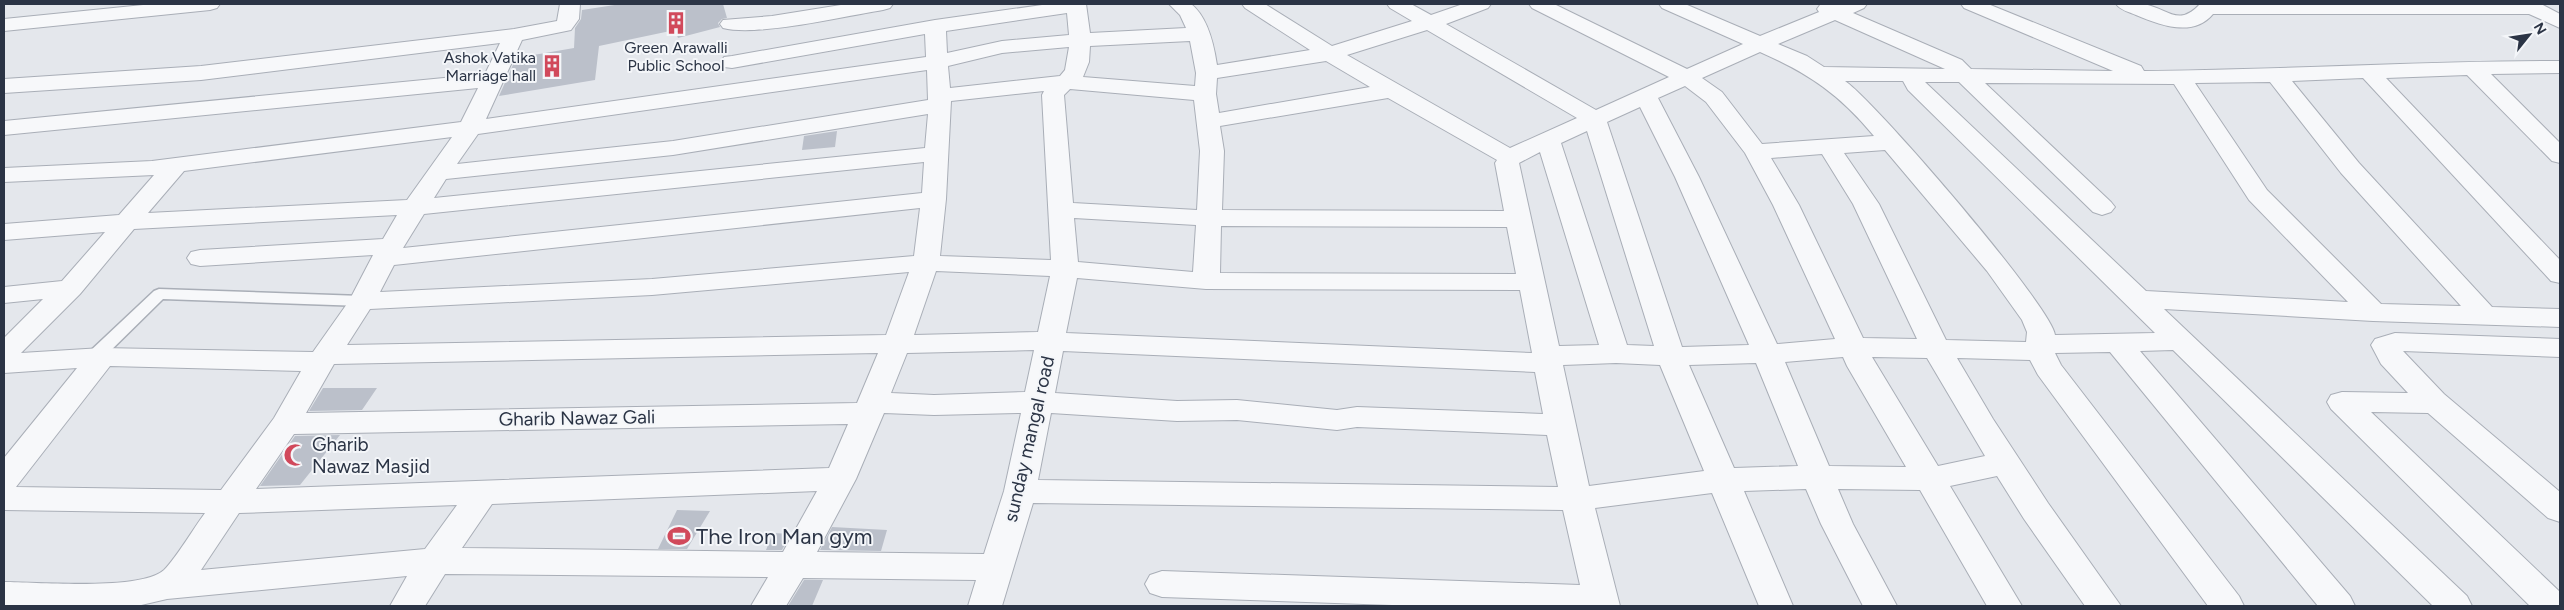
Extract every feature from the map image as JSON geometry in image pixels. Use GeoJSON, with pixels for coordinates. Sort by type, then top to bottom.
{"type":"FeatureCollection","features":[{"type":"Feature","properties":{"kind":"street"},"geometry":{"type":"LineString","coordinates":[[4,25],[210,4]]}},
{"type":"Feature","properties":{"kind":"street"},"geometry":{"type":"LineString","coordinates":[[4,86],[201,73],[514,36],[566,25],[570,4]]}},
{"type":"Feature","properties":{"kind":"street"},"geometry":{"type":"LineString","coordinates":[[730,24],[772,22],[883,4]]}},
{"type":"Feature","properties":{"kind":"street"},"geometry":{"type":"LineString","coordinates":[[1179,4],[1191,15],[1204,50],[1212,151],[1206,281]]}},
{"type":"Feature","properties":{"kind":"street"},"geometry":{"type":"LineString","coordinates":[[1252,4],[1388,91],[1510,158]]}},
{"type":"Feature","properties":{"kind":"street"},"geometry":{"type":"LineString","coordinates":[[1397,4],[1431,22],[1595,119],[1671,356],[1776,606]]}},
{"type":"Feature","properties":{"kind":"street"},"geometry":{"type":"LineString","coordinates":[[438,173],[672,148],[940,100],[1066,82],[1206,84],[1328,54],[1431,22],[1481,4]]}},
{"type":"Feature","properties":{"kind":"street"},"geometry":{"type":"LineString","coordinates":[[1539,4],[1688,78],[1714,97],[1756,152],[1786,205],[1862,366],[2005,606]]}},
{"type":"Feature","properties":{"kind":"street"},"geometry":{"type":"LineString","coordinates":[[1669,4],[1799,61],[1822,74],[1840,87],[1893,142],[2001,272],[2035,319],[2041,332],[2041,347],[2055,378],[2226,606]]}},
{"type":"Feature","properties":{"kind":"street"},"geometry":{"type":"LineString","coordinates":[[1971,4],[2144,76]]}},
{"type":"Feature","properties":{"kind":"street"},"geometry":{"type":"LineString","coordinates":[[2126,4],[2171,20],[2184,21],[2197,19],[2207,8],[2529,6],[2560,22]]}},
{"type":"Feature","properties":{"kind":"street"},"geometry":{"type":"LineString","coordinates":[[732,62],[935,26],[1076,5]]}},
{"type":"Feature","properties":{"kind":"street","name":"sunday mangal road"},"geometry":{"type":"LineString","coordinates":[[985,606],[1020,491],[1052,341],[1065,269],[1053,95],[1056,88],[1074,74],[1081,40],[1076,5]]}},
{"type":"Feature","properties":{"kind":"street"},"geometry":{"type":"LineString","coordinates":[[1510,158],[1688,78],[1837,7],[1946,61],[1968,77],[2102,207]]}},
{"type":"Feature","properties":{"kind":"street"},"geometry":{"type":"LineString","coordinates":[[768,606],[793,565],[840,479],[909,313],[926,263],[934,199],[940,100],[935,26]]}},
{"type":"Feature","properties":{"kind":"street"},"geometry":{"type":"LineString","coordinates":[[4,175],[176,165],[470,128],[936,62],[1002,47],[1081,40],[1199,34]]}},
{"type":"Feature","properties":{"kind":"street"},"geometry":{"type":"LineString","coordinates":[[168,586],[176,579],[232,502],[285,424],[323,359],[362,301],[387,252],[415,207],[470,128],[514,36]]}},
{"type":"Feature","properties":{"kind":"street"},"geometry":{"type":"LineString","coordinates":[[1822,74],[1968,77],[2276,75],[2471,67],[2560,67]]}},
{"type":"Feature","properties":{"kind":"street"},"geometry":{"type":"LineString","coordinates":[[2471,67],[2560,156]]}},
{"type":"Feature","properties":{"kind":"street"},"geometry":{"type":"LineString","coordinates":[[2367,70],[2560,275]]}},
{"type":"Feature","properties":{"kind":"street"},"geometry":{"type":"LineString","coordinates":[[1910,75],[1916,85],[2455,606]]}},
{"type":"Feature","properties":{"kind":"street"},"geometry":{"type":"LineString","coordinates":[[2179,75],[2253,189],[2373,312]]}},
{"type":"Feature","properties":{"kind":"street"},"geometry":{"type":"LineString","coordinates":[[2276,75],[2350,168],[2484,315]]}},
{"type":"Feature","properties":{"kind":"street"},"geometry":{"type":"LineString","coordinates":[[4,128],[492,80]]}},
{"type":"Feature","properties":{"kind":"street"},"geometry":{"type":"LineString","coordinates":[[1210,121],[1388,91]]}},
{"type":"Feature","properties":{"kind":"street"},"geometry":{"type":"LineString","coordinates":[[1646,96],[1687,177],[1767,354],[1837,524],[1880,606]]}},
{"type":"Feature","properties":{"kind":"street"},"geometry":{"type":"LineString","coordinates":[[1548,140],[1616,354]]}},
{"type":"Feature","properties":{"kind":"street"},"geometry":{"type":"LineString","coordinates":[[1756,152],[1893,142]]}},
{"type":"Feature","properties":{"kind":"street"},"geometry":{"type":"LineString","coordinates":[[1828,146],[1866,204],[1936,348],[2036,511],[2104,606]]}},
{"type":"Feature","properties":{"kind":"street"},"geometry":{"type":"LineString","coordinates":[[4,232],[128,222],[415,207],[936,154]]}},
{"type":"Feature","properties":{"kind":"street"},"geometry":{"type":"LineString","coordinates":[[1162,584],[1602,603],[1576,499],[1517,219],[1508,171],[1510,158]]}},
{"type":"Feature","properties":{"kind":"street"},"geometry":{"type":"LineString","coordinates":[[4,354],[70,288],[176,165]]}},
{"type":"Feature","properties":{"kind":"street"},"geometry":{"type":"LineString","coordinates":[[200,258],[387,252],[934,199]]}},
{"type":"Feature","properties":{"kind":"street"},"geometry":{"type":"LineString","coordinates":[[1060,210],[1210,218],[1517,219]]}},
{"type":"Feature","properties":{"kind":"street"},"geometry":{"type":"LineString","coordinates":[[362,301],[652,287],[926,263],[1065,269],[1206,281],[1531,282]]}},
{"type":"Feature","properties":{"kind":"street"},"geometry":{"type":"LineString","coordinates":[[4,295],[70,288]]}},
{"type":"Feature","properties":{"kind":"street"},"geometry":{"type":"LineString","coordinates":[[2139,299],[2373,312],[2560,318]]}},
{"type":"Feature","properties":{"kind":"street"},"geometry":{"type":"LineString","coordinates":[[4,364],[98,357],[323,359],[895,343],[1052,341],[1548,360],[1616,354],[1671,356],[1767,354],[1852,347],[2041,347],[2182,341]]}},
{"type":"Feature","properties":{"kind":"street"},"geometry":{"type":"LineString","coordinates":[[2560,348],[2395,342],[2384,345],[2391,358],[2436,403],[2560,510]]}},
{"type":"Feature","properties":{"kind":"street"},"geometry":{"type":"LineString","coordinates":[[2118,343],[2338,606]]}},
{"type":"Feature","properties":{"kind":"street"},"geometry":{"type":"LineString","coordinates":[[4,479],[98,357]]}},
{"type":"Feature","properties":{"kind":"street","name":"Gharib Nawaz Gali"},"geometry":{"type":"LineString","coordinates":[[285,424],[1039,402],[1177,411],[1237,410],[1337,420],[1357,417],[1561,425]]}},
{"type":"Feature","properties":{"kind":"street"},"geometry":{"type":"LineString","coordinates":[[2436,403],[2342,402],[2552,606]]}},
{"type":"Feature","properties":{"kind":"street"},"geometry":{"type":"LineString","coordinates":[[1020,491],[1576,499],[1723,480],[1817,477],[1929,479],[2005,463]]}},
{"type":"Feature","properties":{"kind":"street"},"geometry":{"type":"LineString","coordinates":[[4,498],[232,502],[840,479]]}},
{"type":"Feature","properties":{"kind":"street"},"geometry":{"type":"LineString","coordinates":[[407,606],[435,561],[482,494]]}},
{"type":"Feature","properties":{"kind":"street"},"geometry":{"type":"LineString","coordinates":[[4,596],[123,595],[153,591],[168,586],[435,561],[997,566]]}},
{"type":"Feature","properties":{"kind":"lane"},"geometry":{"type":"LineString","coordinates":[[98,357],[159,294],[362,301]]}},
{"type":"Feature","properties":{"kind":"building"},"geometry":{"type":"Polygon","coordinates":[[[621,4],[723,4],[727,18],[722,19],[718,23],[720,27],[678,38],[675,30],[599,46],[595,80],[499,96],[516,58],[574,48],[575,28],[581,19],[582,10],[621,4]]]}},
{"type":"Feature","properties":{"kind":"building"},"geometry":{"type":"Polygon","coordinates":[[[837,131],[835,147],[802,150],[804,136],[837,131]]]}},
{"type":"Feature","properties":{"kind":"building","name":"Gharib Nawaz Masjid"},"geometry":{"type":"Polygon","coordinates":[[[323,388],[377,388],[362,410],[309,411],[323,388]]]}},
{"type":"Feature","properties":{"kind":"building","name":"Gharib Nawaz Masjid"},"geometry":{"type":"Polygon","coordinates":[[[340,435],[300,485],[260,486],[295,436],[340,435]]]}},
{"type":"Feature","properties":{"kind":"building","name":"The Iron Man gym"},"geometry":{"type":"Polygon","coordinates":[[[677,510],[710,511],[687,549],[658,549],[677,510]]]}},
{"type":"Feature","properties":{"kind":"building"},"geometry":{"type":"Polygon","coordinates":[[[832,527],[887,530],[881,551],[820,550],[832,527]]]}},
{"type":"Feature","properties":{"kind":"building"},"geometry":{"type":"Polygon","coordinates":[[[773,533],[791,534],[782,550],[766,550],[773,533]]]}},
{"type":"Feature","properties":{"kind":"building"},"geometry":{"type":"Polygon","coordinates":[[[804,580],[823,580],[812,606],[788,606],[804,580]]]}},
{"type":"Feature","properties":{"kind":"place","name":"Green Arawalli Public School"},"geometry":{"type":"Point","coordinates":[676,23]}},
{"type":"Feature","properties":{"kind":"place","name":"Ashok Vatika Marriage hall"},"geometry":{"type":"Point","coordinates":[552,66]}},
{"type":"Feature","properties":{"kind":"place","name":"Gharib Nawaz Masjid"},"geometry":{"type":"Point","coordinates":[295,455]}},
{"type":"Feature","properties":{"kind":"place","name":"The Iron Man gym"},"geometry":{"type":"Point","coordinates":[679,536]}}]}
